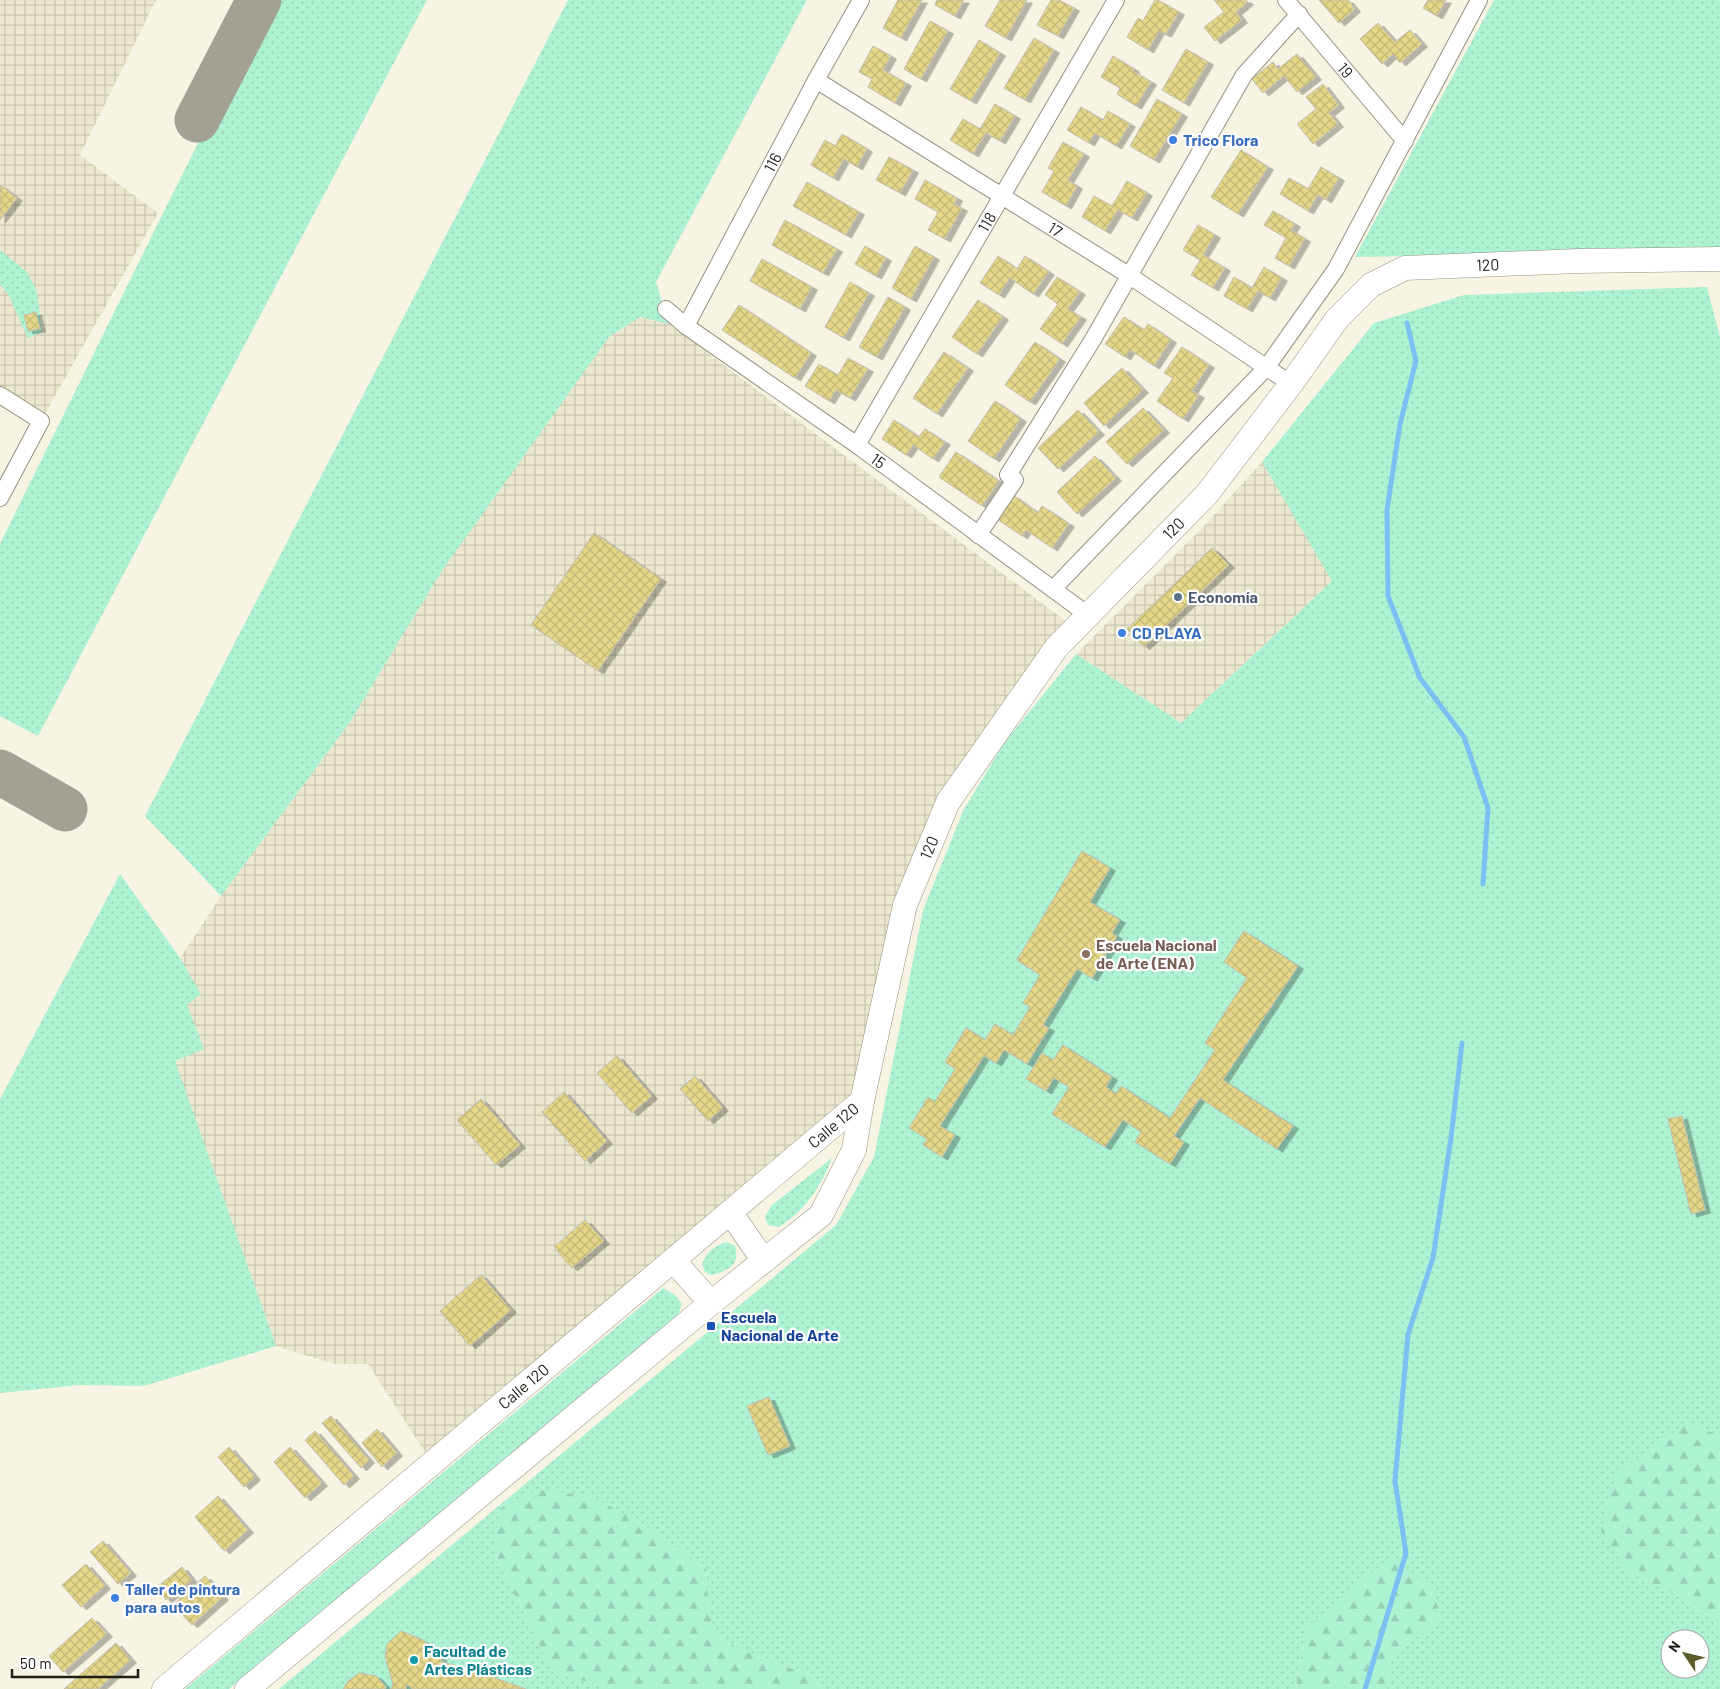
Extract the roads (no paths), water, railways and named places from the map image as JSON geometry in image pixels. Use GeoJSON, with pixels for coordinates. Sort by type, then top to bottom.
{"type":"FeatureCollection","features":[{"type":"Feature","properties":{"kind":"main road","name":"120"},"geometry":{"type":"LineString","coordinates":[[862,1101],[904,905],[948,802],[1056,648],[1207,494],[1344,312],[1371,286],[1405,268],[1578,261],[1720,259]]}},
{"type":"Feature","properties":{"kind":"main road","name":"Calle 120"},"geometry":{"type":"LineString","coordinates":[[164,1689],[862,1101]]}},
{"type":"Feature","properties":{"kind":"main road","name":"Calle 120"},"geometry":{"type":"LineString","coordinates":[[247,1689],[711,1303],[821,1216],[854,1150],[862,1101]]}},
{"type":"Feature","properties":{"kind":"main road"},"geometry":{"type":"LineString","coordinates":[[730,1212],[764,1261]]}},
{"type":"Feature","properties":{"kind":"main road"},"geometry":{"type":"LineString","coordinates":[[673,1260],[711,1303]]}},
{"type":"Feature","properties":{"kind":"street","name":"116"},"geometry":{"type":"LineString","coordinates":[[686,326],[816,80],[861,0]]}},
{"type":"Feature","properties":{"kind":"street","name":"118"},"geometry":{"type":"LineString","coordinates":[[857,445],[1116,0]]}},
{"type":"Feature","properties":{"kind":"street","name":"19"},"geometry":{"type":"LineString","coordinates":[[1286,0],[1405,141]]}},
{"type":"Feature","properties":{"kind":"street"},"geometry":{"type":"LineString","coordinates":[[1053,589],[1266,368],[1336,269],[1479,0]]}},
{"type":"Feature","properties":{"kind":"street"},"geometry":{"type":"LineString","coordinates":[[978,535],[1015,480],[1008,475],[1092,341],[1244,75],[1299,14]]}},
{"type":"Feature","properties":{"kind":"street","name":"17"},"geometry":{"type":"LineString","coordinates":[[816,80],[1130,276],[1291,384]]}},
{"type":"Feature","properties":{"kind":"street","name":"15"},"geometry":{"type":"LineString","coordinates":[[666,309],[686,326],[857,445],[1088,615]]}},
{"type":"Feature","properties":{"kind":"street"},"geometry":{"type":"LineString","coordinates":[[0,394],[41,420],[0,498]]}},
{"type":"Feature","properties":{"kind":"waterway"},"geometry":{"type":"LineString","coordinates":[[1407,323],[1416,361],[1400,424],[1387,510],[1388,596],[1420,678],[1464,737],[1488,808],[1483,884]]}},
{"type":"Feature","properties":{"kind":"waterway"},"geometry":{"type":"LineString","coordinates":[[1365,1689],[1406,1553],[1395,1481],[1408,1334],[1433,1258],[1451,1138],[1462,1043]]}},
{"type":"Feature","properties":{"kind":"place","name":"Trico Flora"},"geometry":{"type":"Point","coordinates":[1173,140]}},
{"type":"Feature","properties":{"kind":"place","name":"Economía"},"geometry":{"type":"Point","coordinates":[1178,597]}},
{"type":"Feature","properties":{"kind":"place","name":"CD PLAYA"},"geometry":{"type":"Point","coordinates":[1122,633]}},
{"type":"Feature","properties":{"kind":"place","name":"Escuela Nacional de Arte (ENA)"},"geometry":{"type":"Point","coordinates":[1086,954]}},
{"type":"Feature","properties":{"kind":"place","name":"Escuela Nacional de Arte"},"geometry":{"type":"Point","coordinates":[711,1326]}},
{"type":"Feature","properties":{"kind":"place","name":"Taller de pintura para autos"},"geometry":{"type":"Point","coordinates":[115,1598]}},
{"type":"Feature","properties":{"kind":"place","name":"Facultad de Artes Plásticas"},"geometry":{"type":"Point","coordinates":[414,1660]}}]}
